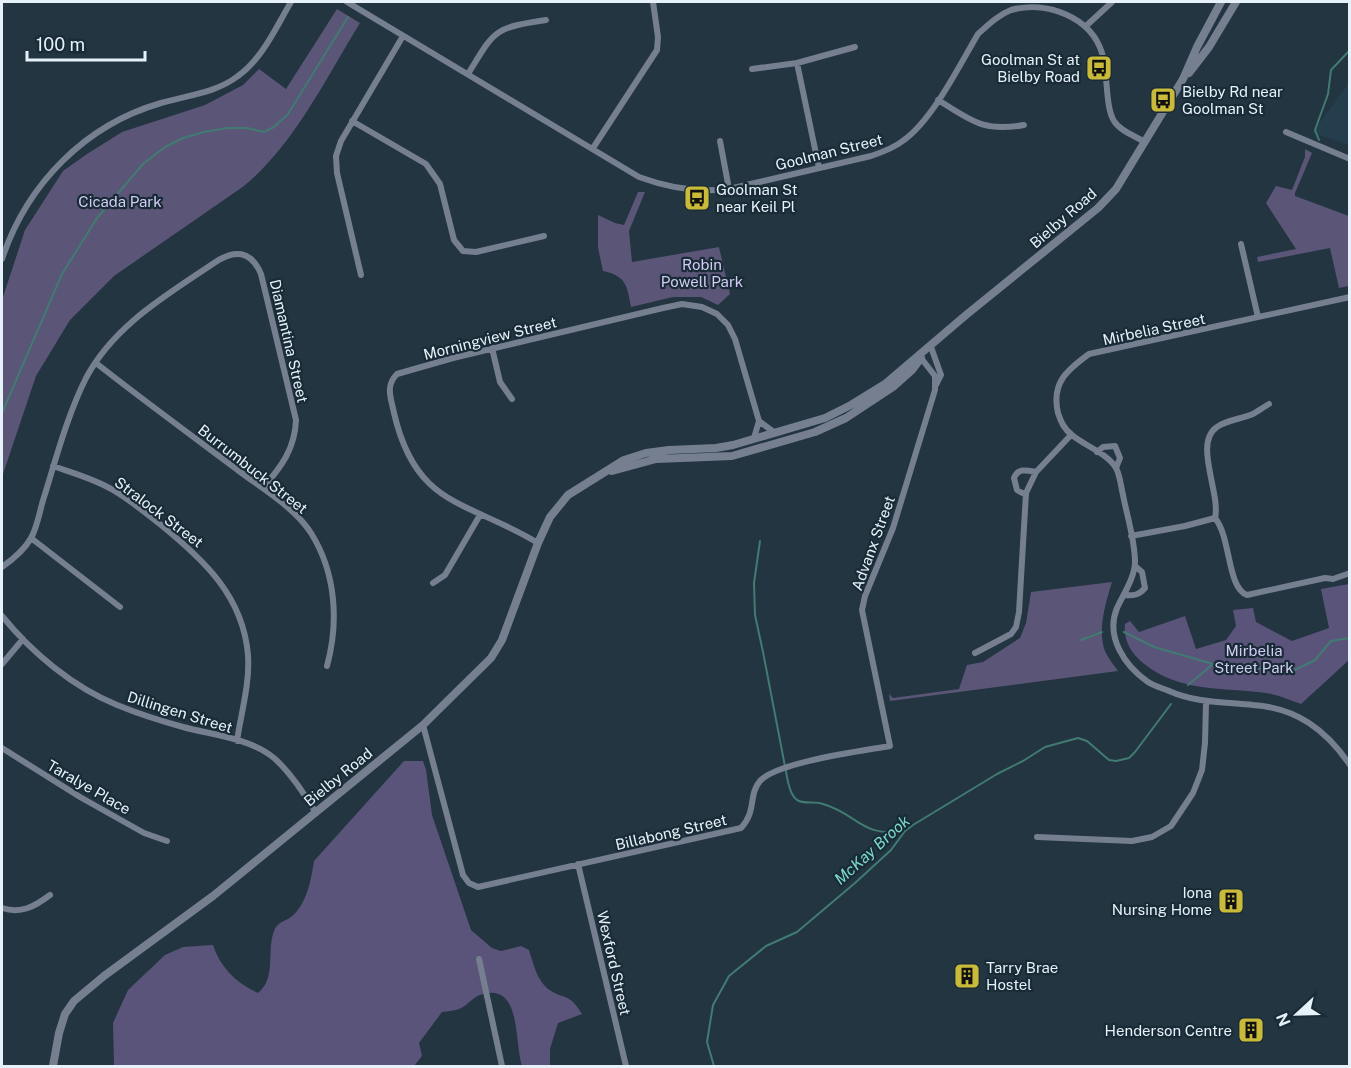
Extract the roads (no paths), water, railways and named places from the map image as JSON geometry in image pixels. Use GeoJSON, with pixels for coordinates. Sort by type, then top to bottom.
{"type":"FeatureCollection","features":[{"type":"Feature","properties":{"kind":"street"},"geometry":{"type":"LineString","coordinates":[[2,259],[16,223],[28,202],[53,170],[74,150],[99,131],[126,116],[161,102],[216,88],[233,80],[256,58],[291,2]]}},
{"type":"Feature","properties":{"kind":"street","name":"Goolman Street"},"geometry":{"type":"LineString","coordinates":[[347,2],[639,177],[672,187],[699,190],[729,189],[889,150],[905,140],[920,126],[978,34],[990,22],[1009,10],[1033,6],[1065,12],[1086,27],[1102,50],[1113,120],[1145,142]]}},
{"type":"Feature","properties":{"kind":"street"},"geometry":{"type":"LineString","coordinates":[[593,148],[657,50],[658,36],[653,2]]}},
{"type":"Feature","properties":{"kind":"street"},"geometry":{"type":"LineString","coordinates":[[1086,27],[1112,2]]}},
{"type":"Feature","properties":{"kind":"street","name":"Bielby Road"},"geometry":{"type":"LineString","coordinates":[[53,1066],[65,1014],[74,1001],[104,976],[213,896],[423,725],[491,658],[502,640],[550,517],[568,495],[624,460],[646,453],[669,450],[716,448],[775,434],[825,418],[885,384],[1098,208],[1116,189],[1183,79],[1221,2]]}},
{"type":"Feature","properties":{"kind":"street","name":"Bielby Road"},"geometry":{"type":"LineString","coordinates":[[1183,79],[1209,47],[1236,2]]}},
{"type":"Feature","properties":{"kind":"street"},"geometry":{"type":"LineString","coordinates":[[468,74],[493,35],[515,25],[546,20]]}},
{"type":"Feature","properties":{"kind":"street"},"geometry":{"type":"LineString","coordinates":[[361,275],[337,173],[336,156],[352,121],[403,36]]}},
{"type":"Feature","properties":{"kind":"street"},"geometry":{"type":"LineString","coordinates":[[752,69],[797,63],[855,47]]}},
{"type":"Feature","properties":{"kind":"street"},"geometry":{"type":"LineString","coordinates":[[797,63],[819,168]]}},
{"type":"Feature","properties":{"kind":"street"},"geometry":{"type":"LineString","coordinates":[[938,100],[977,124],[990,127],[1024,125]]}},
{"type":"Feature","properties":{"kind":"street"},"geometry":{"type":"LineString","coordinates":[[352,121],[426,164],[440,184],[454,240],[463,251],[476,252],[544,236]]}},
{"type":"Feature","properties":{"kind":"street"},"geometry":{"type":"LineString","coordinates":[[1286,132],[1350,159]]}},
{"type":"Feature","properties":{"kind":"street"},"geometry":{"type":"LineString","coordinates":[[720,141],[729,189]]}},
{"type":"Feature","properties":{"kind":"street"},"geometry":{"type":"LineString","coordinates":[[1241,244],[1258,317]]}},
{"type":"Feature","properties":{"kind":"street","name":"Diamantina Street"},"geometry":{"type":"LineString","coordinates":[[2,567],[31,538],[73,408],[87,376],[110,343],[142,313],[218,259],[236,253],[247,256],[257,264],[261,274],[296,420],[296,435],[290,450],[263,488]]}},
{"type":"Feature","properties":{"kind":"street","name":"Mirbelia Street"},"geometry":{"type":"LineString","coordinates":[[1116,468],[1071,435],[1061,424],[1056,402],[1059,383],[1070,368],[1089,354],[1350,297]]}},
{"type":"Feature","properties":{"kind":"street","name":"Morningview Street"},"geometry":{"type":"LineString","coordinates":[[538,543],[435,490],[420,475],[409,458],[399,434],[389,390],[390,380],[397,374],[492,348],[682,304],[702,307],[717,314],[728,325],[735,339],[759,421]]}},
{"type":"Feature","properties":{"kind":"street"},"geometry":{"type":"LineString","coordinates":[[492,348],[500,382],[512,399]]}},
{"type":"Feature","properties":{"kind":"street","name":"Bielby Road"},"geometry":{"type":"LineString","coordinates":[[602,474],[656,459],[732,456],[815,432],[846,418],[892,387],[912,370],[929,348]]}},
{"type":"Feature","properties":{"kind":"street","name":"Advanx Street"},"geometry":{"type":"LineString","coordinates":[[890,746],[862,610],[865,596],[893,528],[941,375],[929,348]]}},
{"type":"Feature","properties":{"kind":"street"},"geometry":{"type":"LineString","coordinates":[[921,358],[934,376],[936,386]]}},
{"type":"Feature","properties":{"kind":"street","name":"Burrumbuck Street"},"geometry":{"type":"LineString","coordinates":[[96,363],[263,488],[295,514],[311,532],[328,570],[333,599],[334,642],[327,666]]}},
{"type":"Feature","properties":{"kind":"street"},"geometry":{"type":"LineString","coordinates":[[1215,518],[1218,507],[1206,447],[1209,436],[1216,427],[1252,414],[1269,404]]}},
{"type":"Feature","properties":{"kind":"street"},"geometry":{"type":"LineString","coordinates":[[754,438],[759,421],[775,434]]}},
{"type":"Feature","properties":{"kind":"street"},"geometry":{"type":"LineString","coordinates":[[975,653],[1005,637],[1016,627],[1019,612],[1026,495],[1036,472],[1071,435]]}},
{"type":"Feature","properties":{"kind":"street","name":"Mirbelia Street"},"geometry":{"type":"LineString","coordinates":[[1097,452],[1103,447],[1115,446],[1120,458],[1116,468],[1135,566]]}},
{"type":"Feature","properties":{"kind":"street","name":"Stralock Street"},"geometry":{"type":"LineString","coordinates":[[54,466],[113,490],[195,552],[217,576],[234,604],[243,629],[248,654],[248,678],[237,741]]}},
{"type":"Feature","properties":{"kind":"street"},"geometry":{"type":"LineString","coordinates":[[1026,495],[1017,490],[1014,478],[1016,473],[1021,470],[1036,472]]}},
{"type":"Feature","properties":{"kind":"street"},"geometry":{"type":"LineString","coordinates":[[433,583],[445,575],[480,515]]}},
{"type":"Feature","properties":{"kind":"street"},"geometry":{"type":"LineString","coordinates":[[1131,536],[1215,518]]}},
{"type":"Feature","properties":{"kind":"street"},"geometry":{"type":"LineString","coordinates":[[1215,518],[1222,526],[1235,585],[1241,593],[1246,595],[1325,578],[1333,579],[1350,573]]}},
{"type":"Feature","properties":{"kind":"street"},"geometry":{"type":"LineString","coordinates":[[31,538],[120,607]]}},
{"type":"Feature","properties":{"kind":"street"},"geometry":{"type":"LineString","coordinates":[[1124,595],[1134,596],[1145,588],[1142,572],[1135,566],[1116,611],[1113,628],[1116,645],[1126,661],[1148,682],[1180,696],[1206,703],[1255,705],[1292,714],[1315,726],[1336,746],[1350,765]]}},
{"type":"Feature","properties":{"kind":"street","name":"Dillingen Street"},"geometry":{"type":"LineString","coordinates":[[2,616],[23,639],[60,672],[115,704],[164,722],[254,746],[273,757],[292,778],[316,813]]}},
{"type":"Feature","properties":{"kind":"street"},"geometry":{"type":"LineString","coordinates":[[2,664],[23,639]]}},
{"type":"Feature","properties":{"kind":"street"},"geometry":{"type":"LineString","coordinates":[[1037,837],[1132,840],[1152,837],[1171,826],[1193,793],[1202,770],[1206,703]]}},
{"type":"Feature","properties":{"kind":"street","name":"Billabong Street"},"geometry":{"type":"LineString","coordinates":[[423,725],[463,875],[469,883],[478,887],[741,828],[749,819],[756,787],[767,775],[780,769],[816,760],[890,746]]}},
{"type":"Feature","properties":{"kind":"street","name":"Taralye Place"},"geometry":{"type":"LineString","coordinates":[[2,748],[135,828],[167,841]]}},
{"type":"Feature","properties":{"kind":"street","name":"Wexford Street"},"geometry":{"type":"LineString","coordinates":[[578,864],[626,1066]]}},
{"type":"Feature","properties":{"kind":"street"},"geometry":{"type":"LineString","coordinates":[[2,908],[23,911],[38,905],[50,895]]}},
{"type":"Feature","properties":{"kind":"street"},"geometry":{"type":"LineString","coordinates":[[479,959],[502,1066]]}},
{"type":"Feature","properties":{"kind":"waterway"},"geometry":{"type":"LineString","coordinates":[[2,413],[62,274],[97,218],[143,164],[165,147],[183,138],[204,132],[227,128],[247,128],[264,132],[274,127],[288,114],[348,17]]}},
{"type":"Feature","properties":{"kind":"waterway"},"geometry":{"type":"LineString","coordinates":[[1319,140],[1315,130],[1328,94],[1331,70],[1350,50]]}},
{"type":"Feature","properties":{"kind":"waterway"},"geometry":{"type":"LineString","coordinates":[[760,541],[754,583],[755,615],[792,793],[799,801],[820,803],[835,808],[869,828],[890,832],[905,831]]}},
{"type":"Feature","properties":{"kind":"waterway"},"geometry":{"type":"LineString","coordinates":[[1081,640],[1102,632]]}},
{"type":"Feature","properties":{"kind":"waterway","name":"McKay Brook"},"geometry":{"type":"LineString","coordinates":[[1124,632],[1154,647],[1213,664],[1293,671],[1315,660],[1331,641],[1350,638]]}},
{"type":"Feature","properties":{"kind":"waterway","name":"McKay Brook"},"geometry":{"type":"LineString","coordinates":[[1188,685],[1213,664]]}},
{"type":"Feature","properties":{"kind":"waterway","name":"McKay Brook"},"geometry":{"type":"LineString","coordinates":[[714,1066],[707,1042],[713,1005],[729,976],[766,946],[797,932],[891,850],[905,831],[1045,747],[1078,738],[1087,741],[1109,760],[1129,758],[1171,704]]}},
{"type":"Feature","properties":{"kind":"place","name":"Goolman St at Bielby Road"},"geometry":{"type":"Point","coordinates":[1099,68]}},
{"type":"Feature","properties":{"kind":"place","name":"Bielby Rd near Goolman St"},"geometry":{"type":"Point","coordinates":[1163,100]}},
{"type":"Feature","properties":{"kind":"place","name":"Goolman St near Keil Pl"},"geometry":{"type":"Point","coordinates":[697,198]}},
{"type":"Feature","properties":{"kind":"place","name":"Iona Nursing Home"},"geometry":{"type":"Point","coordinates":[1231,901]}},
{"type":"Feature","properties":{"kind":"place","name":"Tarry Brae Hostel"},"geometry":{"type":"Point","coordinates":[967,976]}},
{"type":"Feature","properties":{"kind":"place","name":"Henderson Centre"},"geometry":{"type":"Point","coordinates":[1251,1030]}},
{"type":"Feature","properties":{"kind":"park label","name":"Cicada Park"},"geometry":{"type":"Point","coordinates":[120,201]}},
{"type":"Feature","properties":{"kind":"park label","name":"Robin Powell Park"},"geometry":{"type":"Point","coordinates":[702,272]}},
{"type":"Feature","properties":{"kind":"park label","name":"Mirbelia Street Park"},"geometry":{"type":"Point","coordinates":[1254,658]}}]}
